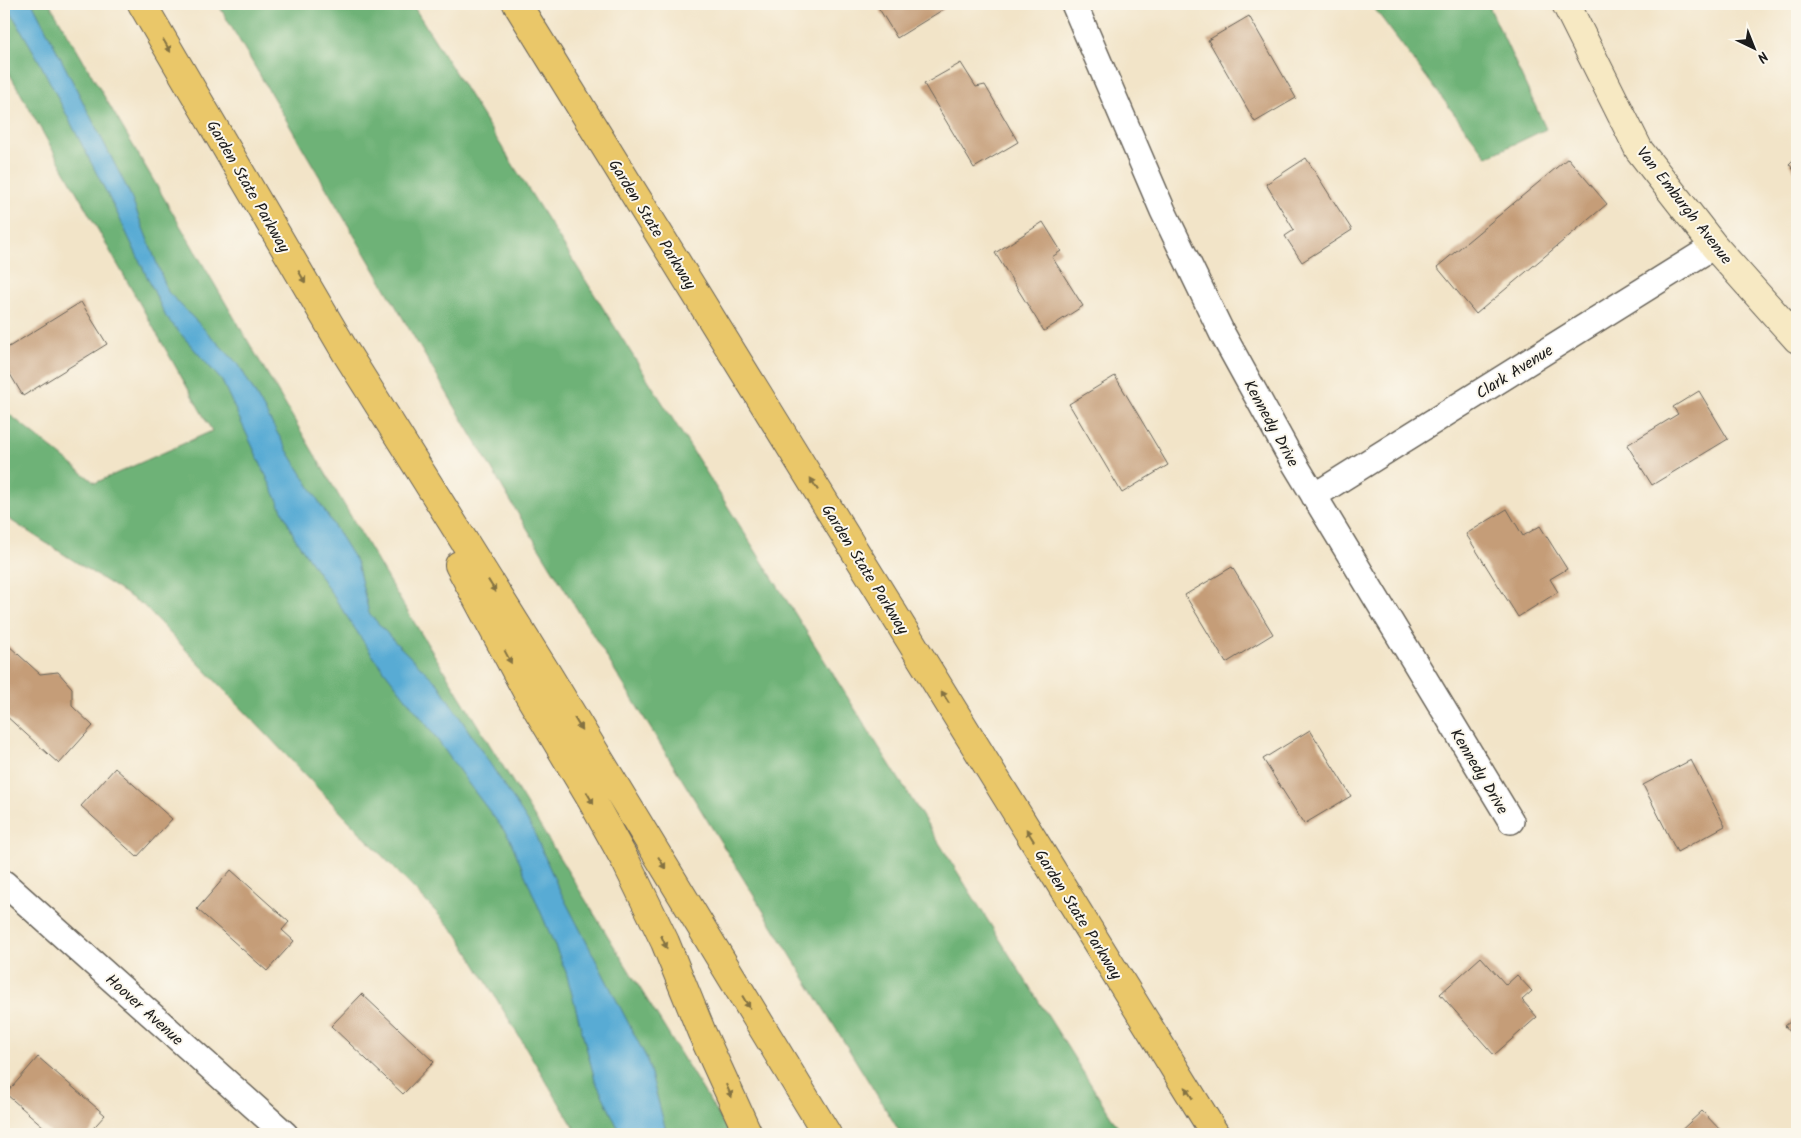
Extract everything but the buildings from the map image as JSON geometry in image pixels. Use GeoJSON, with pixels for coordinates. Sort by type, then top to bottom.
{"type":"FeatureCollection","features":[{"type":"Feature","properties":{"kind":"highway","name":"Garden State Parkway"},"geometry":{"type":"LineString","coordinates":[[142,4],[345,352],[548,674],[827,1134]]}},
{"type":"Feature","properties":{"kind":"highway","name":"Garden State Parkway"},"geometry":{"type":"LineString","coordinates":[[517,4],[1215,1134]]}},
{"type":"Feature","properties":{"kind":"highway"},"geometry":{"type":"LineString","coordinates":[[345,352],[527,692],[591,799],[627,864],[664,942],[702,1033],[748,1134]]}},
{"type":"Feature","properties":{"kind":"main road","name":"Van Emburgh Avenue"},"geometry":{"type":"LineString","coordinates":[[1566,4],[1640,150],[1714,246],[1797,339]]}},
{"type":"Feature","properties":{"kind":"street","name":"Kennedy Drive"},"geometry":{"type":"LineString","coordinates":[[1074,4],[1163,211],[1217,324],[1287,451],[1511,821]]}},
{"type":"Feature","properties":{"kind":"street","name":"Clark Avenue"},"geometry":{"type":"LineString","coordinates":[[1314,496],[1714,246]]}},
{"type":"Feature","properties":{"kind":"street","name":"Hoover Avenue"},"geometry":{"type":"LineString","coordinates":[[4,883],[285,1134]]}},
{"type":"Feature","properties":{"kind":"green space"},"geometry":{"type":"Polygon","coordinates":[[[4,4],[50,4],[393,588],[730,1134],[578,1134],[458,935],[143,605],[4,516],[4,410],[95,483],[212,431],[4,64],[4,4]]]}},
{"type":"Feature","properties":{"kind":"green space"},"geometry":{"type":"Polygon","coordinates":[[[218,4],[412,4],[1122,1134],[901,1134],[517,512],[218,4]]]}},
{"type":"Feature","properties":{"kind":"green space"},"geometry":{"type":"Polygon","coordinates":[[[1371,4],[1488,4],[1546,129],[1487,157],[1371,4]]]}},
{"type":"Feature","properties":{"kind":"water"},"geometry":{"type":"Polygon","coordinates":[[[6,4],[33,4],[129,192],[168,292],[239,365],[287,450],[357,563],[369,613],[393,640],[438,684],[532,828],[558,887],[647,1059],[667,1134],[621,1134],[595,1080],[566,972],[509,837],[429,728],[373,656],[295,538],[222,381],[166,317],[118,215],[38,59],[6,4]]]}}]}
